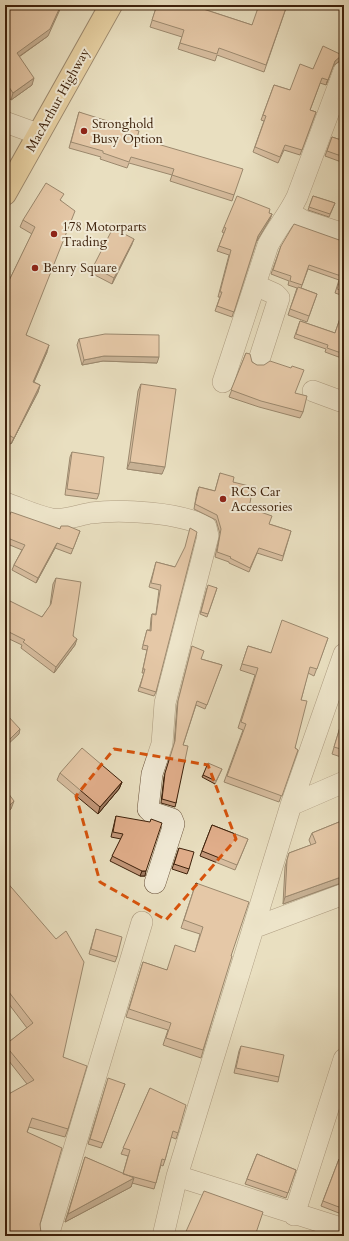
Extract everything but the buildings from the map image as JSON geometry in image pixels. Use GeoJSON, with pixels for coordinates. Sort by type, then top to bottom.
{"type":"FeatureCollection","features":[{"type":"Feature","properties":{"kind":"highway","name":"MacArthur Highway"},"geometry":{"type":"LineString","coordinates":[[5,194],[111,5]]}},
{"type":"Feature","properties":{"kind":"street"},"geometry":{"type":"LineString","coordinates":[[223,382],[268,245],[277,229],[290,213],[344,71]]}},
{"type":"Feature","properties":{"kind":"street"},"geometry":{"type":"LineString","coordinates":[[5,122],[38,134]]}},
{"type":"Feature","properties":{"kind":"street"},"geometry":{"type":"LineString","coordinates":[[290,213],[304,221],[344,234]]}},
{"type":"Feature","properties":{"kind":"street"},"geometry":{"type":"LineString","coordinates":[[255,286],[275,294],[279,298],[259,360]]}},
{"type":"Feature","properties":{"kind":"street"},"geometry":{"type":"LineString","coordinates":[[313,391],[340,402],[344,401]]}},
{"type":"Feature","properties":{"kind":"street"},"geometry":{"type":"LineString","coordinates":[[5,502],[52,519],[91,513],[122,511],[159,514],[198,523],[206,527],[208,536],[165,703],[162,744],[152,774],[148,809],[151,812],[172,819],[174,824],[155,883]]}},
{"type":"Feature","properties":{"kind":"street"},"geometry":{"type":"LineString","coordinates":[[163,1236],[176,1176],[291,805],[344,654]]}},
{"type":"Feature","properties":{"kind":"street"},"geometry":{"type":"LineString","coordinates":[[291,805],[344,782]]}},
{"type":"Feature","properties":{"kind":"street"},"geometry":{"type":"LineString","coordinates":[[254,928],[344,894]]}},
{"type":"Feature","properties":{"kind":"street"},"geometry":{"type":"LineString","coordinates":[[48,1236],[142,922]]}},
{"type":"Feature","properties":{"kind":"street"},"geometry":{"type":"LineString","coordinates":[[294,1214],[338,1100],[344,1059]]}},
{"type":"Feature","properties":{"kind":"street"},"geometry":{"type":"LineString","coordinates":[[176,1176],[344,1230]]}},
{"type":"Feature","properties":{"kind":"highlighted area"},"geometry":{"type":"Polygon","coordinates":[[[114,749],[208,765],[236,839],[166,920],[100,882],[76,796],[114,749]]]}},
{"type":"Feature","properties":{"kind":"place","name":"Stronghold Busy Option"},"geometry":{"type":"Point","coordinates":[84,131]}},
{"type":"Feature","properties":{"kind":"place","name":"178 Motorparts Trading"},"geometry":{"type":"Point","coordinates":[54,234]}},
{"type":"Feature","properties":{"kind":"place","name":"Benry Square"},"geometry":{"type":"Point","coordinates":[35,268]}},
{"type":"Feature","properties":{"kind":"place","name":"RCS Car Accessories"},"geometry":{"type":"Point","coordinates":[223,499]}}]}
